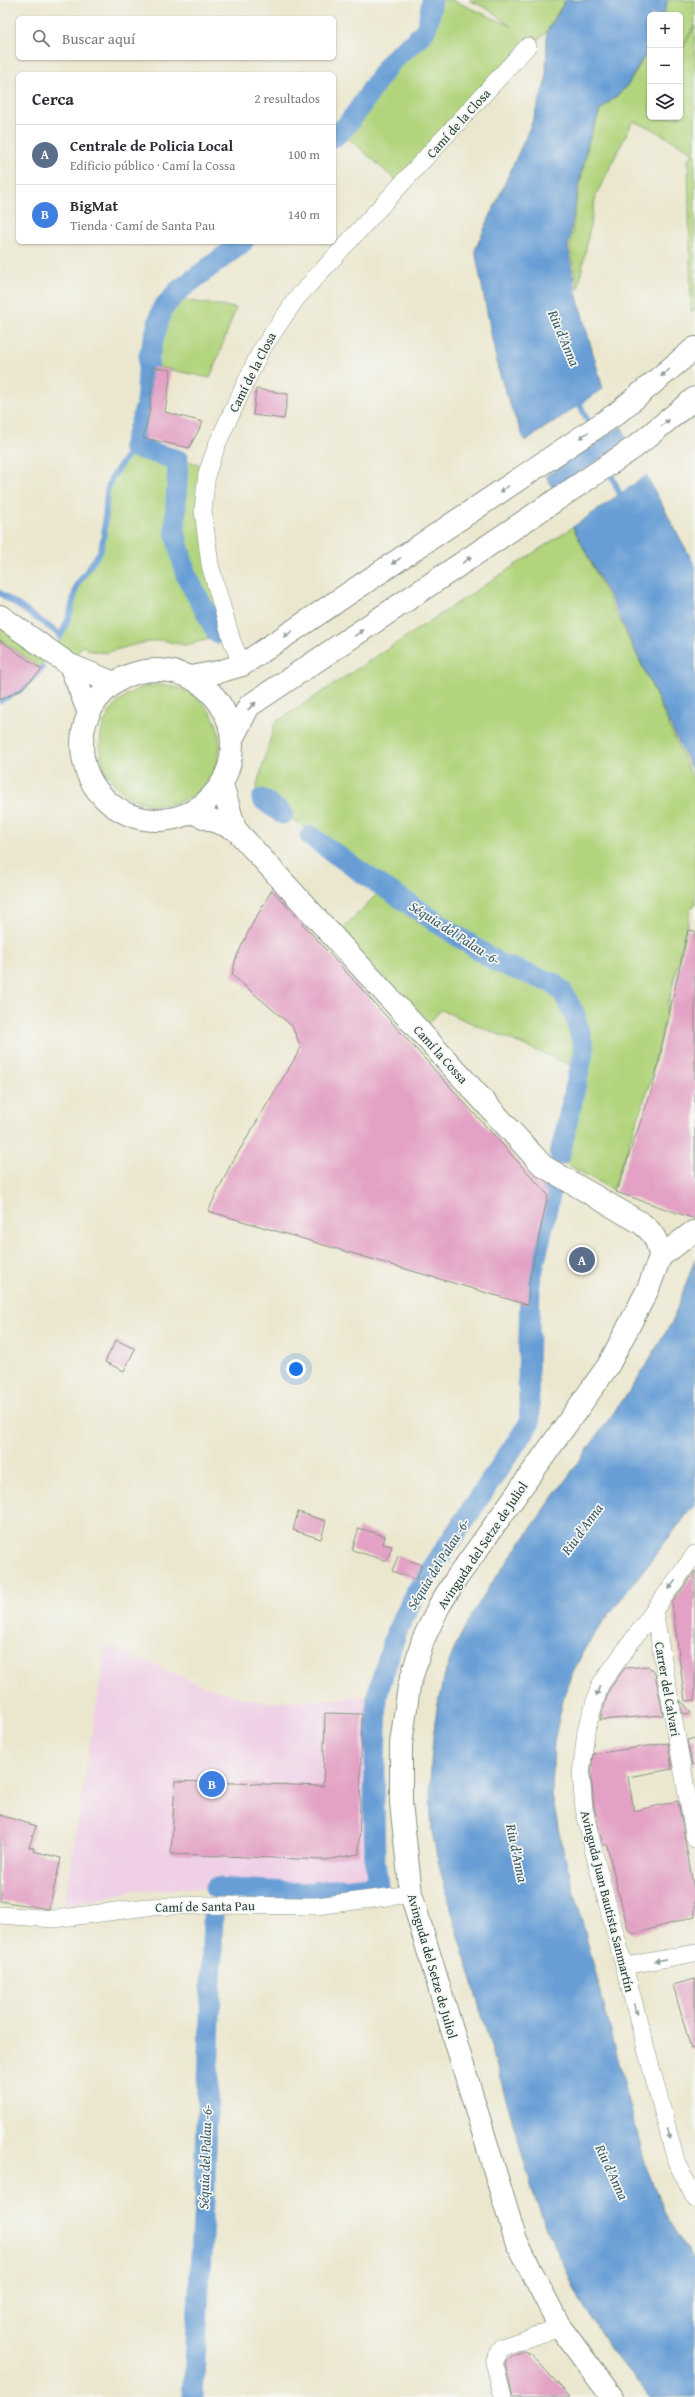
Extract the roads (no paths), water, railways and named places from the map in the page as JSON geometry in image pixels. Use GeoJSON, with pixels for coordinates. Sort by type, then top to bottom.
{"type":"FeatureCollection","features":[{"type":"Feature","properties":{"kind":"main road"},"geometry":{"type":"LineString","coordinates":[[190,677],[218,672],[242,665],[616,414],[695,348]]}},
{"type":"Feature","properties":{"kind":"main road"},"geometry":{"type":"LineString","coordinates":[[232,739],[249,706],[635,447],[695,398]]}},
{"type":"Feature","properties":{"kind":"main road"},"geometry":{"type":"LineString","coordinates":[[0,616],[70,665],[114,683]]}},
{"type":"Feature","properties":{"kind":"main road"},"geometry":{"type":"LineString","coordinates":[[70,665],[89,713]]}},
{"type":"Feature","properties":{"kind":"main road"},"geometry":{"type":"LineString","coordinates":[[151,670],[171,671],[190,677],[206,688],[219,702],[228,720],[232,739],[228,770],[222,784],[203,805],[191,812],[171,818],[151,820],[131,815],[113,805],[98,791],[88,773],[83,753],[83,733],[89,713],[100,696],[114,683],[132,674],[151,670]]}},
{"type":"Feature","properties":{"kind":"main road","name":"Camí la Cossa"},"geometry":{"type":"LineString","coordinates":[[222,784],[235,829],[543,1166],[641,1223],[652,1231],[658,1243],[660,1257]]}},
{"type":"Feature","properties":{"kind":"main road","name":"Camí la Cossa"},"geometry":{"type":"LineString","coordinates":[[191,812],[235,829]]}},
{"type":"Feature","properties":{"kind":"main road"},"geometry":{"type":"LineString","coordinates":[[641,1223],[694,1232]]}},
{"type":"Feature","properties":{"kind":"main road"},"geometry":{"type":"LineString","coordinates":[[660,1257],[694,1232]]}},
{"type":"Feature","properties":{"kind":"main road","name":"Avinguda del Setze de Juliol"},"geometry":{"type":"LineString","coordinates":[[612,2397],[560,2327],[516,2240],[411,1894],[401,1803],[401,1744],[409,1686],[423,1640],[439,1606],[456,1579],[608,1366],[648,1289],[660,1257]]}},
{"type":"Feature","properties":{"kind":"street","name":"Camí de la Closa"},"geometry":{"type":"LineString","coordinates":[[242,665],[232,641],[210,565],[203,510],[207,473],[218,442],[238,397],[260,352],[296,299],[528,46]]}},
{"type":"Feature","properties":{"kind":"street","name":"Avinguda Juan Bautista Sanmartín"},"geometry":{"type":"LineString","coordinates":[[695,1554],[600,1685],[586,1731],[581,1775],[587,1824],[676,2161],[695,2199]]}},
{"type":"Feature","properties":{"kind":"street","name":"Carrer del Calvari"},"geometry":{"type":"LineString","coordinates":[[654,1610],[695,1839]]}},
{"type":"Feature","properties":{"kind":"street","name":"Camí de Santa Pau"},"geometry":{"type":"LineString","coordinates":[[0,1915],[54,1919],[147,1907],[203,1905],[316,1906],[411,1894]]}},
{"type":"Feature","properties":{"kind":"street"},"geometry":{"type":"LineString","coordinates":[[625,1966],[695,1953]]}},
{"type":"Feature","properties":{"kind":"street"},"geometry":{"type":"LineString","coordinates":[[503,2397],[494,2362],[502,2347],[560,2327]]}},
{"type":"Feature","properties":{"kind":"water"},"geometry":{"type":"Polygon","coordinates":[[[566,0],[668,0],[664,12],[647,12],[647,51],[626,87],[600,110],[588,141],[577,193],[568,247],[576,293],[603,389],[525,441],[510,405],[498,369],[475,250],[531,125],[546,80],[547,32],[566,0]]]}},
{"type":"Feature","properties":{"kind":"water"},"geometry":{"type":"Polygon","coordinates":[[[621,426],[628,440],[554,490],[546,476],[621,426]]]}},
{"type":"Feature","properties":{"kind":"water"},"geometry":{"type":"Polygon","coordinates":[[[646,475],[695,566],[695,777],[614,605],[573,527],[646,475]]]}},
{"type":"Feature","properties":{"kind":"water"},"geometry":{"type":"Polygon","coordinates":[[[695,1259],[695,1504],[603,1622],[585,1648],[571,1676],[564,1695],[554,1742],[552,1794],[559,1833],[647,2170],[668,2220],[695,2263],[695,2397],[650,2397],[612,2351],[583,2305],[559,2256],[536,2202],[445,1888],[432,1829],[430,1783],[435,1720],[439,1700],[448,1665],[461,1635],[489,1587],[635,1383],[672,1322],[695,1259]]]}},
{"type":"Feature","properties":{"kind":"waterway","name":"Séquia del Palau -6-"},"geometry":{"type":"LineString","coordinates":[[336,135],[358,111],[391,62],[425,30],[429,20],[432,0]]}},
{"type":"Feature","properties":{"kind":"waterway","name":"Séquia del Palau -6-"},"geometry":{"type":"LineString","coordinates":[[217,633],[186,575],[175,531],[178,460],[133,447],[146,405],[149,356],[162,309],[178,291],[240,244]]}},
{"type":"Feature","properties":{"kind":"waterway","name":"Riu d'Anna"},"geometry":{"type":"LineString","coordinates":[[577,398],[590,426]]}},
{"type":"Feature","properties":{"kind":"waterway"},"geometry":{"type":"LineString","coordinates":[[60,637],[69,618],[77,585],[100,552],[104,536],[107,492],[111,479],[133,447]]}},
{"type":"Feature","properties":{"kind":"waterway","name":"Riu d'Anna"},"geometry":{"type":"LineString","coordinates":[[609,470],[623,501]]}},
{"type":"Feature","properties":{"kind":"waterway"},"geometry":{"type":"LineString","coordinates":[[0,593],[61,635]]}},
{"type":"Feature","properties":{"kind":"waterway"},"geometry":{"type":"LineString","coordinates":[[0,701],[20,690],[42,668]]}},
{"type":"Feature","properties":{"kind":"waterway","name":"Séquia del Palau -6-"},"geometry":{"type":"LineString","coordinates":[[262,799],[283,814]]}},
{"type":"Feature","properties":{"kind":"waterway","name":"Séquia del Palau -6-"},"geometry":{"type":"LineString","coordinates":[[310,836],[361,872],[498,963],[553,983],[562,991],[574,1013],[584,1049],[560,1155]]}},
{"type":"Feature","properties":{"kind":"waterway","name":"Séquia del Palau -6-"},"geometry":{"type":"LineString","coordinates":[[215,1888],[305,1893],[378,1885],[375,1862],[374,1805],[377,1695],[396,1633],[415,1594],[530,1422],[528,1379],[530,1283],[551,1191]]}},
{"type":"Feature","properties":{"kind":"waterway","name":"Séquia del Palau -6-"},"geometry":{"type":"LineString","coordinates":[[193,2397],[205,2185],[213,1916]]}},
{"type":"Feature","properties":{"kind":"place","name":"Centrale de Policia Local"},"geometry":{"type":"Point","coordinates":[582,1260]}},
{"type":"Feature","properties":{"kind":"place","name":"BigMat"},"geometry":{"type":"Point","coordinates":[212,1784]}}]}
